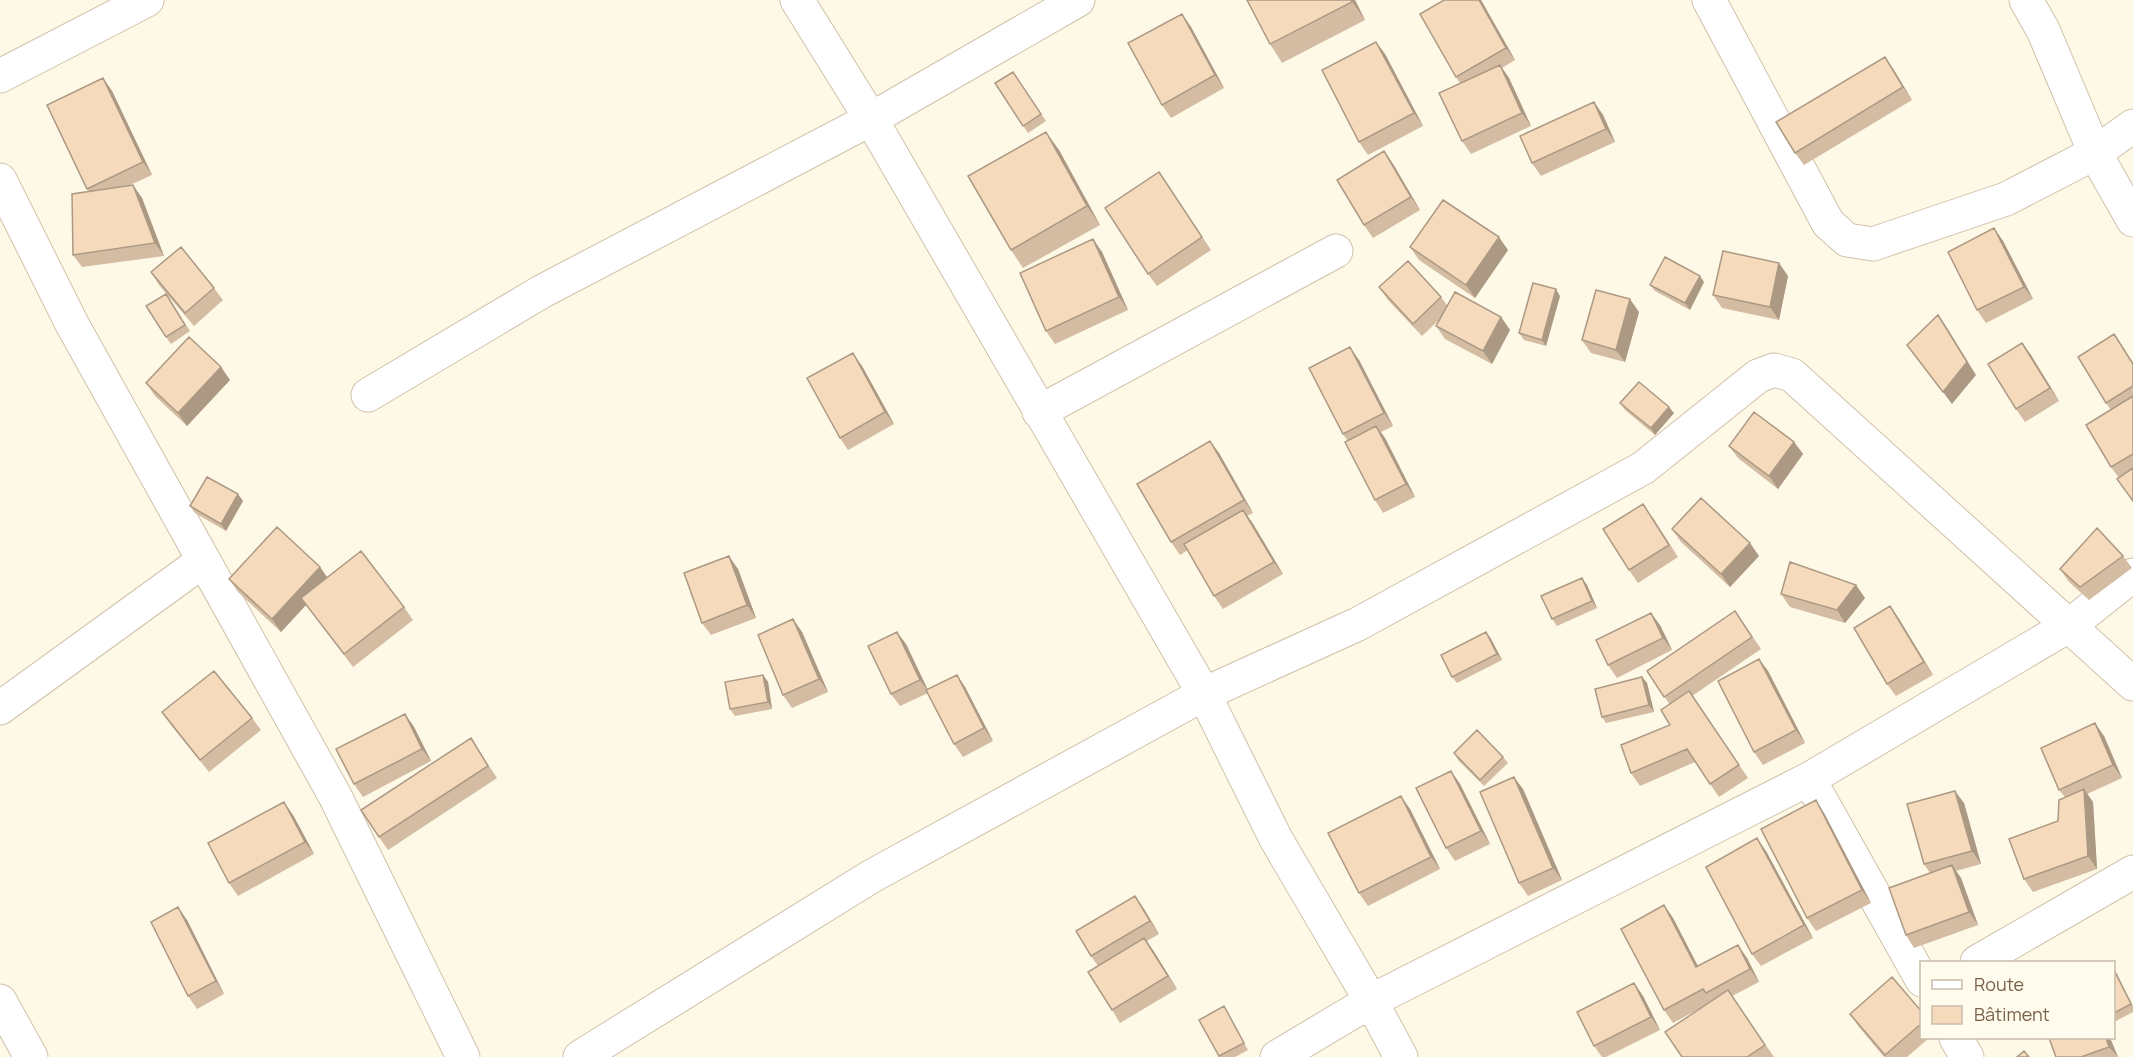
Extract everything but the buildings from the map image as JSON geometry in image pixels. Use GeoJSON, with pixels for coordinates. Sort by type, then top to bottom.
{"type":"FeatureCollection","features":[{"type":"Feature","properties":{"kind":"street"},"geometry":{"type":"LineString","coordinates":[[0,76],[147,0]]}},
{"type":"Feature","properties":{"kind":"street"},"geometry":{"type":"LineString","coordinates":[[797,0],[871,118],[1204,694],[1276,839],[1371,1000],[1401,1057]]}},
{"type":"Feature","properties":{"kind":"street"},"geometry":{"type":"LineString","coordinates":[[368,395],[541,292],[871,118],[1078,0]]}},
{"type":"Feature","properties":{"kind":"street"},"geometry":{"type":"LineString","coordinates":[[1709,0],[1828,222],[1847,240],[1873,244],[2006,199],[2095,153],[2133,126]]}},
{"type":"Feature","properties":{"kind":"street"},"geometry":{"type":"LineString","coordinates":[[2026,0],[2043,30],[2095,153],[2133,220]]}},
{"type":"Feature","properties":{"kind":"street"},"geometry":{"type":"LineString","coordinates":[[0,180],[72,324],[335,796],[464,1057]]}},
{"type":"Feature","properties":{"kind":"street"},"geometry":{"type":"LineString","coordinates":[[1039,412],[1336,251]]}},
{"type":"Feature","properties":{"kind":"street"},"geometry":{"type":"LineString","coordinates":[[580,1057],[872,876],[1204,694],[1358,624],[1643,468],[1758,376],[1774,370],[1792,375],[2133,684]]}},
{"type":"Feature","properties":{"kind":"street"},"geometry":{"type":"LineString","coordinates":[[0,708],[203,561]]}},
{"type":"Feature","properties":{"kind":"street"},"geometry":{"type":"LineString","coordinates":[[1277,1057],[1371,1000],[1809,779],[2070,625],[2133,575]]}},
{"type":"Feature","properties":{"kind":"street"},"geometry":{"type":"LineString","coordinates":[[1809,779],[1920,976]]}},
{"type":"Feature","properties":{"kind":"street"},"geometry":{"type":"LineString","coordinates":[[1980,961],[2133,872]]}},
{"type":"Feature","properties":{"kind":"street"},"geometry":{"type":"LineString","coordinates":[[0,1001],[31,1057]]}},
{"type":"Feature","properties":{"kind":"street"},"geometry":{"type":"LineString","coordinates":[[1957,1039],[1967,1057]]}}]}
